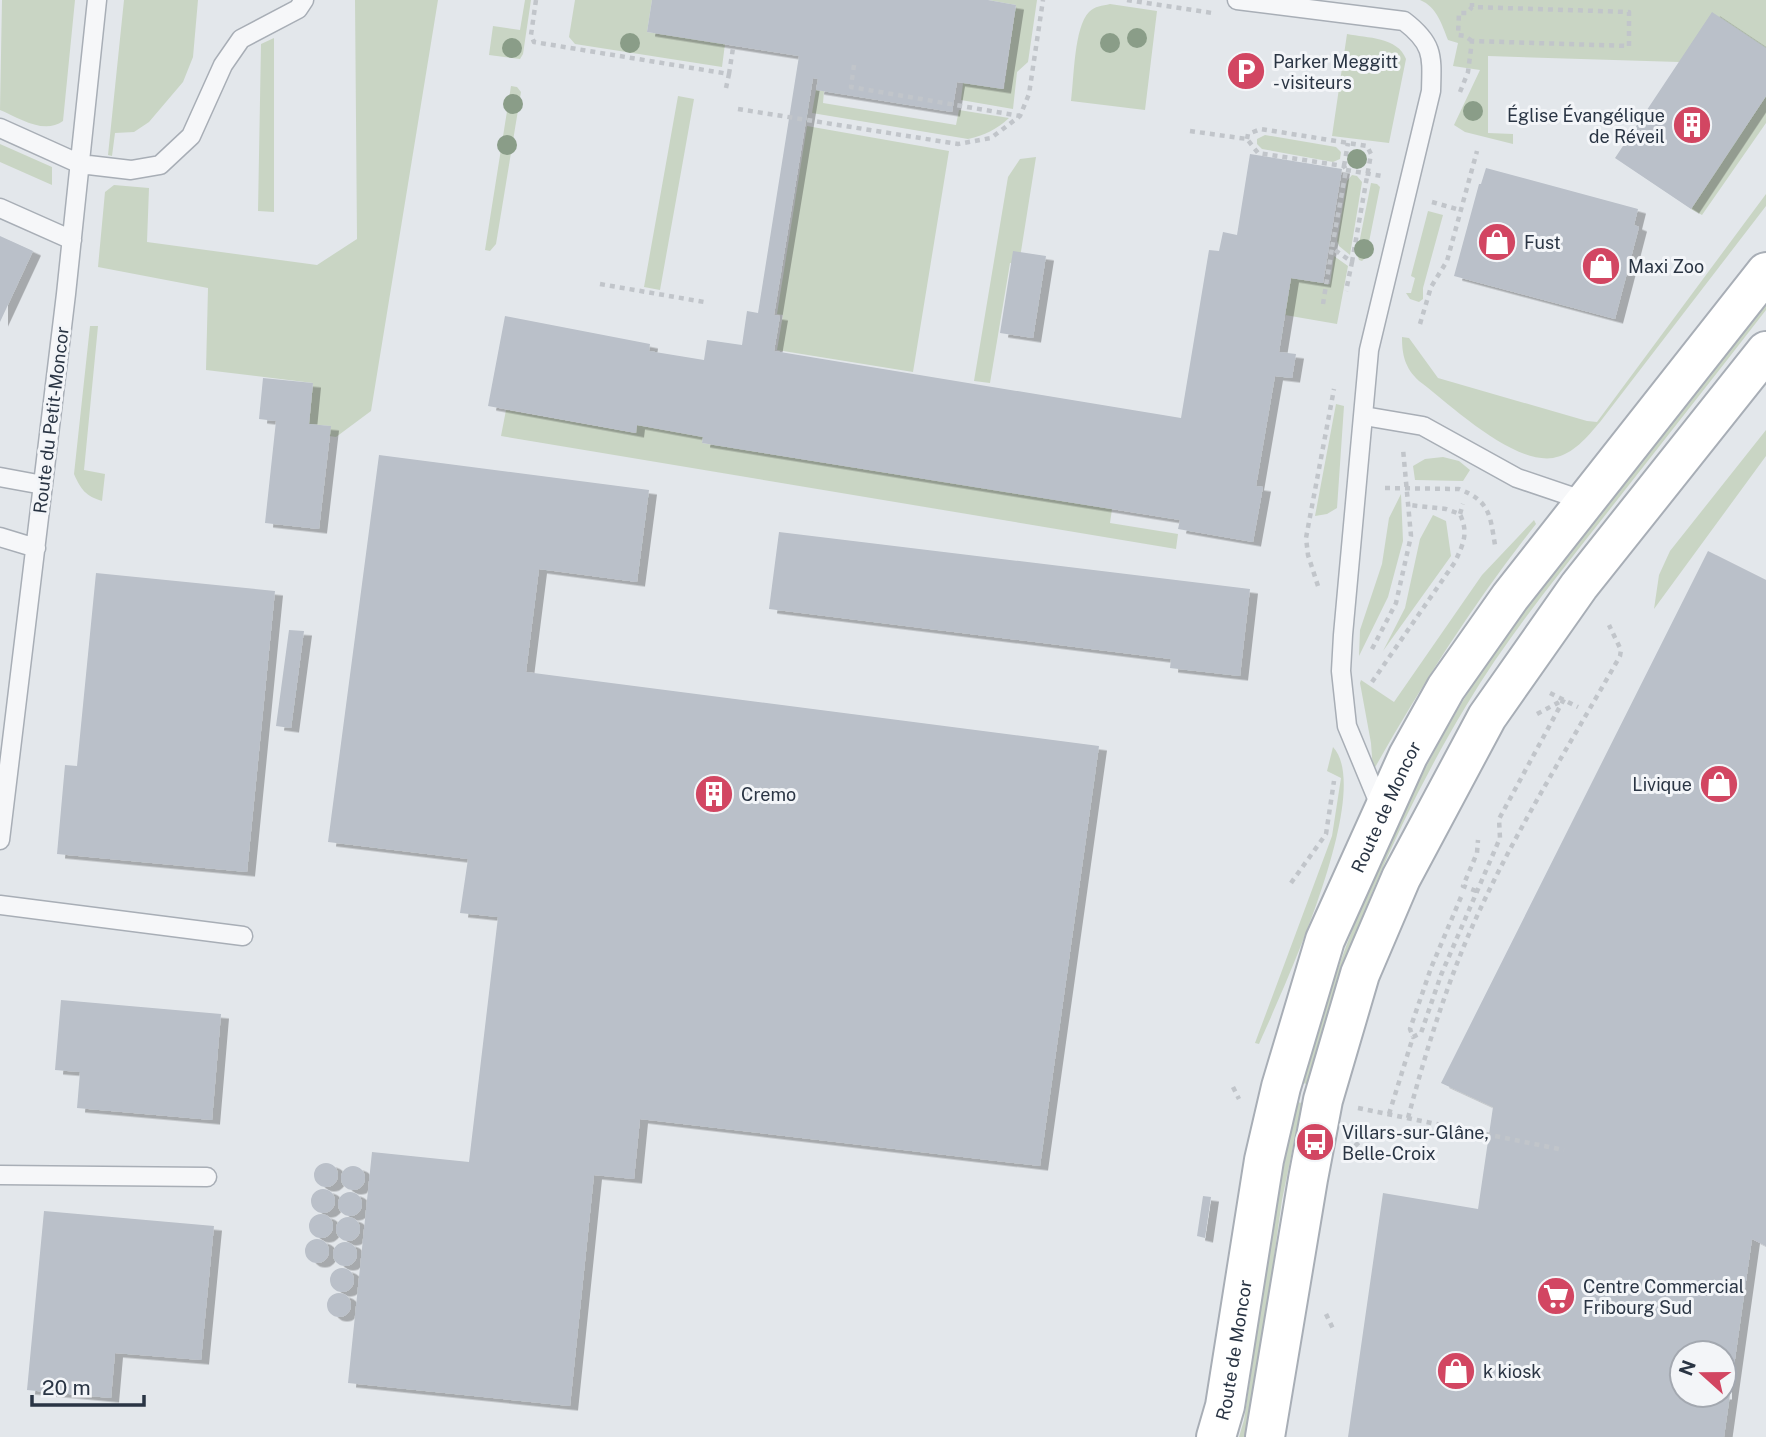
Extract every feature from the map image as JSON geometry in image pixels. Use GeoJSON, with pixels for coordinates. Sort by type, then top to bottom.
{"type":"FeatureCollection","features":[{"type":"Feature","properties":{"kind":"main road","name":"Route de Moncor"},"geometry":{"type":"LineString","coordinates":[[1216,1437],[1225,1406],[1264,1160],[1281,1087],[1325,940],[1408,756],[1446,688],[1510,597],[1766,272]]}},
{"type":"Feature","properties":{"kind":"main road"},"geometry":{"type":"LineString","coordinates":[[1265,1437],[1308,1179],[1324,1100],[1360,974],[1401,878],[1487,717],[1580,586],[1766,351]]}},
{"type":"Feature","properties":{"kind":"lane","name":"Route du Petit-Moncor"},"geometry":{"type":"LineString","coordinates":[[0,840],[72,240],[97,0]]}},
{"type":"Feature","properties":{"kind":"lane"},"geometry":{"type":"LineString","coordinates":[[0,128],[80,164],[131,170],[160,165],[191,136],[223,65],[241,39],[298,9],[304,0]]}},
{"type":"Feature","properties":{"kind":"lane"},"geometry":{"type":"LineString","coordinates":[[1237,0],[1404,21],[1419,32],[1432,54],[1432,91],[1369,350],[1343,635],[1341,671],[1347,726],[1383,811]]}},
{"type":"Feature","properties":{"kind":"lane"},"geometry":{"type":"LineString","coordinates":[[0,208],[72,240]]}},
{"type":"Feature","properties":{"kind":"lane"},"geometry":{"type":"LineString","coordinates":[[1364,416],[1423,426],[1517,478],[1585,502]]}},
{"type":"Feature","properties":{"kind":"lane"},"geometry":{"type":"LineString","coordinates":[[0,477],[43,485]]}},
{"type":"Feature","properties":{"kind":"lane"},"geometry":{"type":"LineString","coordinates":[[0,537],[36,548]]}},
{"type":"Feature","properties":{"kind":"lane"},"geometry":{"type":"LineString","coordinates":[[0,905],[243,936]]}},
{"type":"Feature","properties":{"kind":"lane"},"geometry":{"type":"LineString","coordinates":[[0,1175],[207,1177]]}},
{"type":"Feature","properties":{"kind":"path"},"geometry":{"type":"LineString","coordinates":[[536,0],[531,35],[534,42],[729,74]]}},
{"type":"Feature","properties":{"kind":"path"},"geometry":{"type":"LineString","coordinates":[[738,109],[958,144],[991,138],[1020,116],[1029,94],[1043,0]]}},
{"type":"Feature","properties":{"kind":"path"},"geometry":{"type":"LineString","coordinates":[[1127,0],[1222,14]]}},
{"type":"Feature","properties":{"kind":"path"},"geometry":{"type":"LineString","coordinates":[[1472,0],[1472,7],[1467,13],[1459,13],[1458,35],[1472,41],[1629,46],[1629,12],[1472,7]]}},
{"type":"Feature","properties":{"kind":"path"},"geometry":{"type":"LineString","coordinates":[[1457,97],[1468,72],[1472,41]]}},
{"type":"Feature","properties":{"kind":"path"},"geometry":{"type":"LineString","coordinates":[[726,88],[733,48]]}},
{"type":"Feature","properties":{"kind":"path"},"geometry":{"type":"LineString","coordinates":[[854,65],[851,87],[1020,116]]}},
{"type":"Feature","properties":{"kind":"path"},"geometry":{"type":"LineString","coordinates":[[1247,139],[1248,134],[1261,129],[1367,146],[1371,154],[1371,174],[1346,291]]}},
{"type":"Feature","properties":{"kind":"path"},"geometry":{"type":"LineString","coordinates":[[1190,131],[1247,139],[1258,153],[1371,174]]}},
{"type":"Feature","properties":{"kind":"path"},"geometry":{"type":"LineString","coordinates":[[1323,304],[1348,143]]}},
{"type":"Feature","properties":{"kind":"path"},"geometry":{"type":"LineString","coordinates":[[1420,324],[1431,286],[1447,261],[1478,151]]}},
{"type":"Feature","properties":{"kind":"path"},"geometry":{"type":"LineString","coordinates":[[1438,204],[1461,211]]}},
{"type":"Feature","properties":{"kind":"path"},"geometry":{"type":"LineString","coordinates":[[1332,248],[1352,262]]}},
{"type":"Feature","properties":{"kind":"path"},"geometry":{"type":"LineString","coordinates":[[600,284],[704,302]]}},
{"type":"Feature","properties":{"kind":"path"},"geometry":{"type":"LineString","coordinates":[[1319,590],[1308,555],[1306,538],[1336,379]]}},
{"type":"Feature","properties":{"kind":"path"},"geometry":{"type":"LineString","coordinates":[[1344,698],[1396,603],[1411,536],[1399,422]]}},
{"type":"Feature","properties":{"kind":"path"},"geometry":{"type":"LineString","coordinates":[[1356,487],[1459,489],[1480,499],[1487,507],[1495,545]]}},
{"type":"Feature","properties":{"kind":"path"},"geometry":{"type":"LineString","coordinates":[[1371,682],[1455,562],[1466,527],[1460,514],[1463,504]]}},
{"type":"Feature","properties":{"kind":"path"},"geometry":{"type":"LineString","coordinates":[[1409,505],[1446,509],[1460,514]]}},
{"type":"Feature","properties":{"kind":"path"},"geometry":{"type":"LineString","coordinates":[[1408,1118],[1428,1046],[1466,941],[1521,829],[1620,656],[1621,650],[1609,625]]}},
{"type":"Feature","properties":{"kind":"path"},"geometry":{"type":"LineString","coordinates":[[1413,1037],[1421,1033],[1441,975],[1500,838],[1499,819],[1564,699],[1577,707]]}},
{"type":"Feature","properties":{"kind":"path"},"geometry":{"type":"LineString","coordinates":[[1291,883],[1326,834],[1334,781]]}},
{"type":"Feature","properties":{"kind":"path"},"geometry":{"type":"LineString","coordinates":[[1476,891],[1463,886],[1477,853],[1478,840]]}},
{"type":"Feature","properties":{"kind":"path"},"geometry":{"type":"LineString","coordinates":[[1389,1114],[1413,1037],[1410,1028],[1431,968],[1461,897]]}},
{"type":"Feature","properties":{"kind":"path"},"geometry":{"type":"LineString","coordinates":[[1373,1112],[1564,1150]]}},
{"type":"Feature","properties":{"kind":"green space"},"geometry":{"type":"Polygon","coordinates":[[[2,0],[75,0],[63,121],[56,125],[32,124],[0,110],[2,0]]]}},
{"type":"Feature","properties":{"kind":"green space"},"geometry":{"type":"Polygon","coordinates":[[[124,0],[198,0],[193,57],[183,82],[149,122],[134,132],[115,133],[112,156],[108,155],[124,0]]]}},
{"type":"Feature","properties":{"kind":"green space"},"geometry":{"type":"Polygon","coordinates":[[[355,0],[438,0],[371,411],[336,437],[329,436],[330,426],[309,424],[313,383],[206,370],[208,288],[98,267],[105,192],[114,185],[149,188],[147,242],[317,265],[357,239],[355,0]]]}},
{"type":"Feature","properties":{"kind":"green space"},"geometry":{"type":"Polygon","coordinates":[[[525,0],[531,0],[520,59],[489,55],[493,26],[520,30],[525,0]]]}},
{"type":"Feature","properties":{"kind":"green space"},"geometry":{"type":"Polygon","coordinates":[[[575,0],[652,0],[647,32],[725,44],[722,67],[575,44],[569,37],[575,0]]]}},
{"type":"Feature","properties":{"kind":"green space"},"geometry":{"type":"Polygon","coordinates":[[[988,0],[1037,0],[1028,62],[1017,72],[1013,109],[961,100],[963,83],[1004,89],[1016,5],[988,0]]]}},
{"type":"Feature","properties":{"kind":"green space"},"geometry":{"type":"Polygon","coordinates":[[[1420,0],[1766,0],[1766,48],[1679,62],[1488,56],[1488,133],[1513,134],[1513,144],[1465,132],[1454,125],[1480,70],[1453,66],[1458,43],[1448,40],[1435,12],[1420,0]]]}},
{"type":"Feature","properties":{"kind":"green space"},"geometry":{"type":"Polygon","coordinates":[[[1110,4],[1157,11],[1145,110],[1071,101],[1078,41],[1084,19],[1094,8],[1110,4]]]}},
{"type":"Feature","properties":{"kind":"green space"},"geometry":{"type":"Polygon","coordinates":[[[1347,34],[1389,42],[1402,52],[1406,59],[1389,143],[1332,136],[1347,34]]]}},
{"type":"Feature","properties":{"kind":"green space"},"geometry":{"type":"Polygon","coordinates":[[[274,38],[274,212],[258,211],[261,44],[274,38]]]}},
{"type":"Feature","properties":{"kind":"green space"},"geometry":{"type":"Polygon","coordinates":[[[511,86],[517,87],[521,92],[496,244],[490,251],[485,250],[511,86]]]}},
{"type":"Feature","properties":{"kind":"green space"},"geometry":{"type":"Polygon","coordinates":[[[816,90],[824,91],[823,103],[956,125],[959,110],[1009,118],[990,132],[968,139],[812,113],[816,90]]]}},
{"type":"Feature","properties":{"kind":"green space"},"geometry":{"type":"Polygon","coordinates":[[[678,96],[694,99],[660,290],[644,287],[678,96]]]}},
{"type":"Feature","properties":{"kind":"green space"},"geometry":{"type":"Polygon","coordinates":[[[1766,96],[1766,123],[1702,215],[1691,209],[1766,96]]]}},
{"type":"Feature","properties":{"kind":"green space"},"geometry":{"type":"Polygon","coordinates":[[[807,126],[949,151],[913,372],[777,350],[783,315],[777,314],[807,126]]]}},
{"type":"Feature","properties":{"kind":"green space"},"geometry":{"type":"Polygon","coordinates":[[[1265,135],[1336,147],[1341,152],[1340,159],[1333,162],[1262,149],[1257,144],[1257,139],[1265,135]]]}},
{"type":"Feature","properties":{"kind":"green space"},"geometry":{"type":"Polygon","coordinates":[[[0,144],[52,167],[52,185],[0,162],[0,144]]]}},
{"type":"Feature","properties":{"kind":"green space"},"geometry":{"type":"Polygon","coordinates":[[[1036,157],[1019,264],[1010,263],[990,383],[974,381],[1008,177],[1020,159],[1036,157]]]}},
{"type":"Feature","properties":{"kind":"green space"},"geometry":{"type":"Polygon","coordinates":[[[1352,175],[1362,182],[1350,255],[1337,241],[1347,181],[1352,175]]]}},
{"type":"Feature","properties":{"kind":"green space"},"geometry":{"type":"Polygon","coordinates":[[[1371,183],[1380,187],[1366,257],[1362,261],[1357,254],[1371,183]]]}},
{"type":"Feature","properties":{"kind":"green space"},"geometry":{"type":"Polygon","coordinates":[[[1766,194],[1766,206],[1600,422],[1580,444],[1561,456],[1537,457],[1501,443],[1419,381],[1407,366],[1402,337],[1409,338],[1438,378],[1597,422],[1766,194]]]}},
{"type":"Feature","properties":{"kind":"green space"},"geometry":{"type":"Polygon","coordinates":[[[1428,211],[1443,215],[1423,288],[1423,299],[1419,302],[1410,299],[1406,293],[1411,293],[1415,278],[1411,276],[1428,211]]]}},
{"type":"Feature","properties":{"kind":"green space"},"geometry":{"type":"Polygon","coordinates":[[[1334,256],[1348,266],[1337,324],[1285,315],[1291,278],[1330,284],[1334,256]]]}},
{"type":"Feature","properties":{"kind":"green space"},"geometry":{"type":"Polygon","coordinates":[[[1766,298],[1766,310],[1532,610],[1466,706],[1416,796],[1373,889],[1337,985],[1307,1084],[1302,1083],[1333,984],[1369,888],[1412,795],[1461,704],[1542,587],[1766,298]]]}},
{"type":"Feature","properties":{"kind":"green space"},"geometry":{"type":"Polygon","coordinates":[[[90,326],[98,326],[84,470],[105,474],[102,501],[85,492],[74,474],[90,326]]]}},
{"type":"Feature","properties":{"kind":"green space"},"geometry":{"type":"Polygon","coordinates":[[[1336,404],[1344,406],[1337,508],[1327,514],[1315,516],[1336,404]]]}},
{"type":"Feature","properties":{"kind":"green space"},"geometry":{"type":"Polygon","coordinates":[[[506,410],[635,433],[637,425],[703,437],[702,443],[1112,509],[1110,523],[1178,534],[1176,549],[501,436],[506,410]]]}},
{"type":"Feature","properties":{"kind":"green space"},"geometry":{"type":"Polygon","coordinates":[[[1766,430],[1766,456],[1654,609],[1659,575],[1670,551],[1766,430]]]}},
{"type":"Feature","properties":{"kind":"green space"},"geometry":{"type":"Polygon","coordinates":[[[1443,457],[1459,461],[1470,470],[1463,481],[1415,480],[1413,466],[1425,459],[1443,457]]]}},
{"type":"Feature","properties":{"kind":"green space"},"geometry":{"type":"Polygon","coordinates":[[[1401,494],[1403,541],[1388,597],[1359,656],[1360,630],[1382,564],[1389,518],[1401,494]]]}},
{"type":"Feature","properties":{"kind":"green space"},"geometry":{"type":"Polygon","coordinates":[[[1433,515],[1446,521],[1451,556],[1383,651],[1405,608],[1420,539],[1433,515]]]}},
{"type":"Feature","properties":{"kind":"green space"},"geometry":{"type":"Polygon","coordinates":[[[1534,520],[1536,524],[1449,645],[1373,771],[1361,680],[1394,702],[1482,575],[1534,520]]]}},
{"type":"Feature","properties":{"kind":"green space"},"geometry":{"type":"Polygon","coordinates":[[[1333,747],[1343,771],[1342,805],[1334,847],[1304,939],[1259,1044],[1255,1043],[1332,836],[1341,778],[1327,771],[1333,747]]]}},
{"type":"Feature","properties":{"kind":"green space"},"geometry":{"type":"Polygon","coordinates":[[[1297,1102],[1302,1103],[1282,1200],[1249,1437],[1239,1437],[1244,1420],[1277,1199],[1297,1102]]]}},
{"type":"Feature","properties":{"kind":"building"},"geometry":{"type":"Polygon","coordinates":[[[652,0],[988,0],[1016,5],[1003,89],[957,82],[952,112],[816,90],[818,79],[813,78],[774,315],[780,316],[774,351],[1181,418],[1209,250],[1219,251],[1223,232],[1237,235],[1250,154],[1342,169],[1323,283],[1291,278],[1279,352],[1296,354],[1292,378],[1275,376],[1256,486],[1263,487],[1253,542],[1178,529],[1180,520],[702,443],[703,437],[637,425],[636,433],[488,406],[505,316],[650,344],[649,351],[704,360],[707,340],[742,345],[747,311],[758,313],[799,56],[647,32],[652,0]]]}},
{"type":"Feature","properties":{"kind":"building","name":"Église Évangélique de Réveil"},"geometry":{"type":"Polygon","coordinates":[[[1712,12],[1766,48],[1766,96],[1691,209],[1615,158],[1712,12]]]}},
{"type":"Feature","properties":{"kind":"building"},"geometry":{"type":"Polygon","coordinates":[[[1486,168],[1638,209],[1634,225],[1639,227],[1615,319],[1454,276],[1479,184],[1486,168]]]}},
{"type":"Feature","properties":{"kind":"building"},"geometry":{"type":"Polygon","coordinates":[[[0,236],[33,251],[0,322],[0,236]]]}},
{"type":"Feature","properties":{"kind":"building"},"geometry":{"type":"Polygon","coordinates":[[[1013,251],[1046,256],[1033,338],[1000,333],[1013,251]]]}},
{"type":"Feature","properties":{"kind":"building"},"geometry":{"type":"Polygon","coordinates":[[[263,378],[313,383],[309,424],[331,426],[319,529],[265,523],[276,421],[259,419],[263,378]]]}},
{"type":"Feature","properties":{"kind":"building","name":"Cremo"},"geometry":{"type":"Polygon","coordinates":[[[379,455],[649,490],[637,582],[539,569],[526,672],[1099,746],[1040,1166],[640,1119],[634,1179],[594,1175],[570,1406],[348,1383],[372,1152],[469,1162],[498,917],[460,913],[468,859],[328,842],[379,455]]]}},
{"type":"Feature","properties":{"kind":"building"},"geometry":{"type":"Polygon","coordinates":[[[779,532],[1250,589],[1240,676],[1170,668],[1171,659],[769,609],[779,532]]]}},
{"type":"Feature","properties":{"kind":"building"},"geometry":{"type":"Polygon","coordinates":[[[1708,551],[1766,580],[1766,1246],[1752,1239],[1738,1339],[1668,1339],[1668,1409],[1728,1409],[1724,1437],[1348,1437],[1383,1193],[1478,1209],[1493,1107],[1441,1083],[1708,551]]]}},
{"type":"Feature","properties":{"kind":"building"},"geometry":{"type":"Polygon","coordinates":[[[96,573],[275,591],[247,872],[57,854],[65,765],[77,766],[96,573]]]}},
{"type":"Feature","properties":{"kind":"building"},"geometry":{"type":"Polygon","coordinates":[[[289,630],[304,631],[291,728],[276,726],[289,630]]]}},
{"type":"Feature","properties":{"kind":"building"},"geometry":{"type":"Polygon","coordinates":[[[61,1000],[221,1014],[212,1120],[77,1108],[80,1072],[55,1070],[61,1000]]]}},
{"type":"Feature","properties":{"kind":"building"},"geometry":{"type":"Polygon","coordinates":[[[326,1163],[334,1167],[338,1175],[334,1183],[326,1187],[318,1183],[314,1175],[318,1167],[326,1163]]]}},
{"type":"Feature","properties":{"kind":"building"},"geometry":{"type":"Polygon","coordinates":[[[353,1166],[364,1173],[365,1178],[358,1189],[353,1190],[342,1183],[341,1178],[348,1167],[353,1166]]]}},
{"type":"Feature","properties":{"kind":"building"},"geometry":{"type":"Polygon","coordinates":[[[323,1189],[331,1193],[335,1201],[331,1209],[323,1213],[315,1209],[311,1201],[315,1193],[323,1189]]]}},
{"type":"Feature","properties":{"kind":"building"},"geometry":{"type":"Polygon","coordinates":[[[350,1192],[361,1199],[362,1204],[355,1215],[350,1216],[339,1209],[338,1204],[345,1193],[350,1192]]]}},
{"type":"Feature","properties":{"kind":"building"},"geometry":{"type":"Polygon","coordinates":[[[1203,1196],[1211,1197],[1205,1238],[1197,1236],[1203,1196]]]}},
{"type":"Feature","properties":{"kind":"building"},"geometry":{"type":"Polygon","coordinates":[[[44,1211],[214,1226],[201,1360],[115,1353],[111,1398],[27,1390],[44,1211]]]}},
{"type":"Feature","properties":{"kind":"building"},"geometry":{"type":"Polygon","coordinates":[[[321,1214],[332,1221],[333,1226],[326,1237],[321,1238],[310,1231],[309,1226],[316,1215],[321,1214]]]}},
{"type":"Feature","properties":{"kind":"building"},"geometry":{"type":"Polygon","coordinates":[[[348,1217],[359,1224],[360,1229],[353,1240],[348,1241],[337,1234],[336,1229],[343,1218],[348,1217]]]}},
{"type":"Feature","properties":{"kind":"building"},"geometry":{"type":"Polygon","coordinates":[[[317,1239],[328,1246],[329,1251],[322,1262],[317,1263],[306,1256],[305,1251],[312,1240],[317,1239]]]}},
{"type":"Feature","properties":{"kind":"building"},"geometry":{"type":"Polygon","coordinates":[[[345,1242],[353,1246],[357,1254],[353,1262],[345,1266],[337,1262],[333,1254],[337,1246],[345,1242]]]}},
{"type":"Feature","properties":{"kind":"building"},"geometry":{"type":"Polygon","coordinates":[[[342,1268],[350,1272],[354,1280],[350,1288],[342,1292],[334,1288],[330,1280],[334,1272],[342,1268]]]}},
{"type":"Feature","properties":{"kind":"building"},"geometry":{"type":"Polygon","coordinates":[[[339,1293],[350,1300],[351,1305],[344,1316],[339,1317],[328,1310],[327,1305],[334,1294],[339,1293]]]}},
{"type":"Feature","properties":{"kind":"place","name":"Parker Meggitt - visiteurs"},"geometry":{"type":"Point","coordinates":[1246,71]}},
{"type":"Feature","properties":{"kind":"place","name":"Église Évangélique de Réveil"},"geometry":{"type":"Point","coordinates":[1692,125]}},
{"type":"Feature","properties":{"kind":"place","name":"Fust"},"geometry":{"type":"Point","coordinates":[1497,242]}},
{"type":"Feature","properties":{"kind":"place","name":"Maxi Zoo"},"geometry":{"type":"Point","coordinates":[1601,266]}},
{"type":"Feature","properties":{"kind":"place","name":"Livique"},"geometry":{"type":"Point","coordinates":[1719,784]}},
{"type":"Feature","properties":{"kind":"place","name":"Cremo"},"geometry":{"type":"Point","coordinates":[714,794]}},
{"type":"Feature","properties":{"kind":"place","name":"Villars-sur-Glâne, Belle-Croix"},"geometry":{"type":"Point","coordinates":[1315,1142]}},
{"type":"Feature","properties":{"kind":"place","name":"Centre Commercial Fribourg Sud"},"geometry":{"type":"Point","coordinates":[1556,1296]}},
{"type":"Feature","properties":{"kind":"place","name":"k kiosk"},"geometry":{"type":"Point","coordinates":[1456,1371]}}]}
